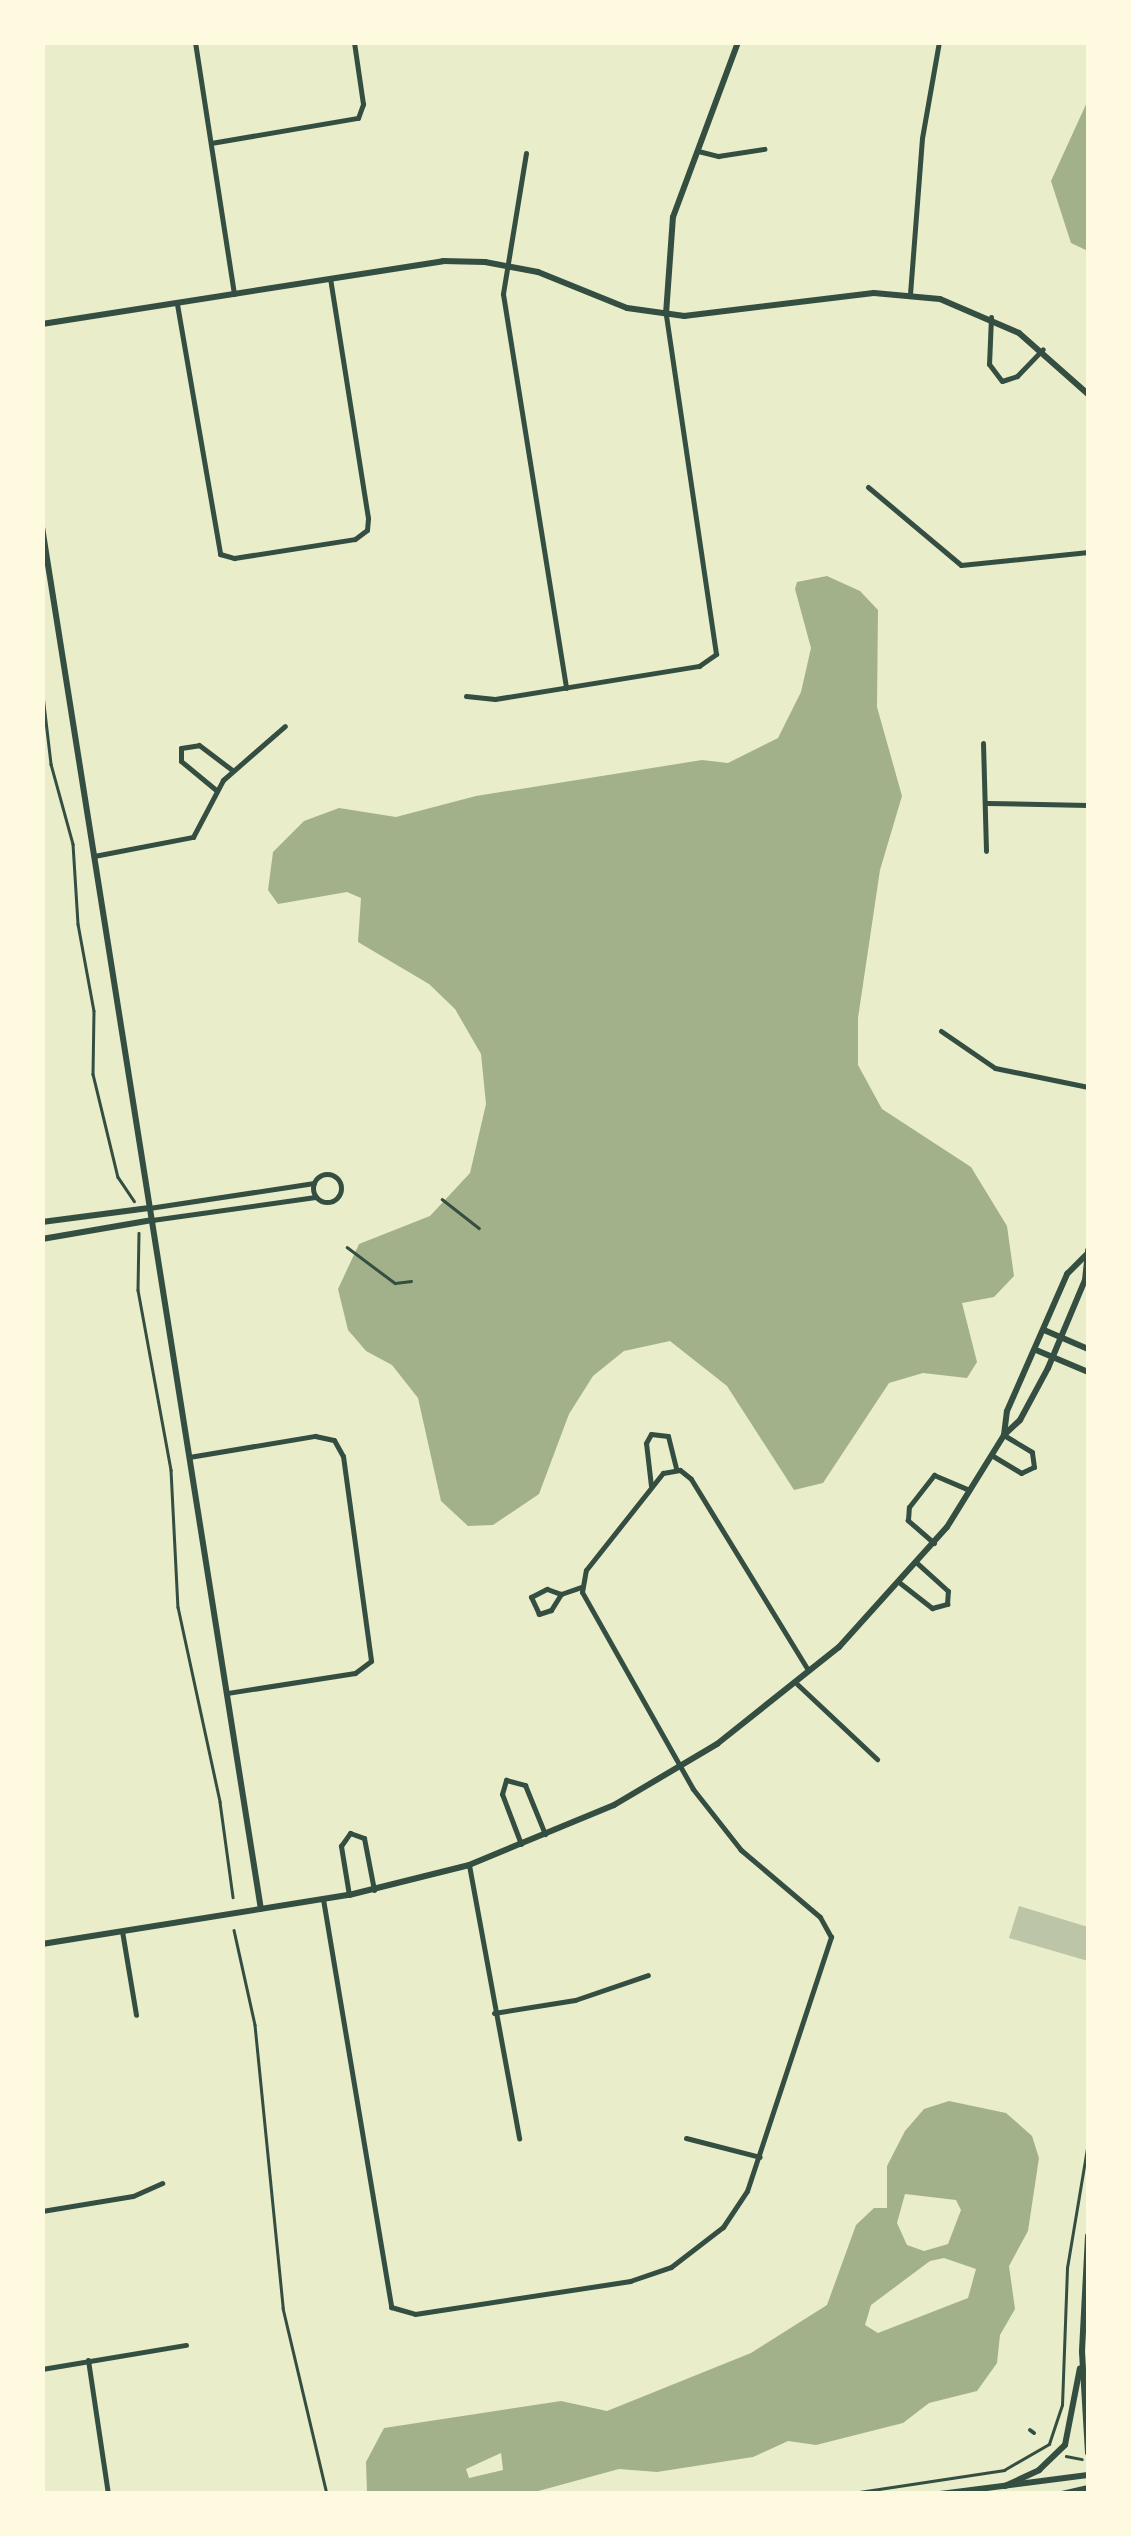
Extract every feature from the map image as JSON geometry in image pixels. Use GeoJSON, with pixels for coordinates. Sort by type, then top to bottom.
{"type":"FeatureCollection","features":[{"type":"Feature","properties":{"kind":"street"},"geometry":{"type":"LineString","coordinates":[[194,42],[234,294]]}},
{"type":"Feature","properties":{"kind":"street"},"geometry":{"type":"LineString","coordinates":[[211,143],[361,114],[354,42]]}},
{"type":"Feature","properties":{"kind":"street"},"geometry":{"type":"LineString","coordinates":[[466,696],[496,699],[699,666],[718,648],[666,314],[670,230],[738,42]]}},
{"type":"Feature","properties":{"kind":"street"},"geometry":{"type":"LineString","coordinates":[[910,294],[922,138],[940,42]]}},
{"type":"Feature","properties":{"kind":"street"},"geometry":{"type":"LineString","coordinates":[[697,150],[718,156],[764,149]]}},
{"type":"Feature","properties":{"kind":"street"},"geometry":{"type":"LineString","coordinates":[[526,153],[504,265],[503,294],[566,688]]}},
{"type":"Feature","properties":{"kind":"street"},"geometry":{"type":"LineString","coordinates":[[42,324],[443,262],[504,265],[610,304],[666,314],[719,315],[859,294],[910,294],[992,317],[1043,349],[1088,394]]}},
{"type":"Feature","properties":{"kind":"street"},"geometry":{"type":"LineString","coordinates":[[177,304],[217,551],[234,558],[355,539],[367,530],[368,518],[330,279]]}},
{"type":"Feature","properties":{"kind":"street"},"geometry":{"type":"LineString","coordinates":[[992,317],[988,364],[1002,381],[1017,376],[1043,349]]}},
{"type":"Feature","properties":{"kind":"street"},"geometry":{"type":"LineString","coordinates":[[868,487],[961,564],[1087,553]]}},
{"type":"Feature","properties":{"kind":"street"},"geometry":{"type":"LineString","coordinates":[[42,528],[261,1909]]}},
{"type":"Feature","properties":{"kind":"street"},"geometry":{"type":"LineString","coordinates":[[94,856],[188,840],[232,770],[285,726]]}},
{"type":"Feature","properties":{"kind":"street"},"geometry":{"type":"LineString","coordinates":[[216,790],[181,762],[181,748],[194,743],[232,770]]}},
{"type":"Feature","properties":{"kind":"street"},"geometry":{"type":"LineString","coordinates":[[983,743],[986,851]]}},
{"type":"Feature","properties":{"kind":"street"},"geometry":{"type":"LineString","coordinates":[[986,803],[1088,806]]}},
{"type":"Feature","properties":{"kind":"street"},"geometry":{"type":"LineString","coordinates":[[940,1032],[995,1068],[1088,1087]]}},
{"type":"Feature","properties":{"kind":"street"},"geometry":{"type":"LineString","coordinates":[[42,1222],[314,1183],[329,1174],[342,1186],[332,1202],[315,1196],[42,1239]]}},
{"type":"Feature","properties":{"kind":"street"},"geometry":{"type":"LineString","coordinates":[[314,1183],[315,1196]]}},
{"type":"Feature","properties":{"kind":"street"},"geometry":{"type":"LineString","coordinates":[[1004,1435],[1007,1411],[1067,1274],[1088,1252]]}},
{"type":"Feature","properties":{"kind":"street"},"geometry":{"type":"LineString","coordinates":[[42,1944],[374,1890],[469,1865],[546,1836],[682,1767],[810,1673],[900,1583],[934,1543],[972,1492],[1004,1435],[1020,1420],[1085,1280],[1088,1252]]}},
{"type":"Feature","properties":{"kind":"street"},"geometry":{"type":"LineString","coordinates":[[1044,1330],[1088,1349]]}},
{"type":"Feature","properties":{"kind":"street"},"geometry":{"type":"LineString","coordinates":[[1036,1350],[1088,1372]]}},
{"type":"Feature","properties":{"kind":"street"},"geometry":{"type":"LineString","coordinates":[[651,1486],[646,1444],[651,1434],[668,1436],[676,1470],[697,1488],[810,1673]]}},
{"type":"Feature","properties":{"kind":"street"},"geometry":{"type":"LineString","coordinates":[[993,1456],[1021,1473],[1034,1467],[1032,1452],[1004,1435]]}},
{"type":"Feature","properties":{"kind":"street"},"geometry":{"type":"LineString","coordinates":[[190,1457],[315,1436],[334,1440],[344,1456],[371,1661],[355,1673],[226,1693]]}},
{"type":"Feature","properties":{"kind":"street"},"geometry":{"type":"LineString","coordinates":[[323,1899],[385,2294],[396,2312],[434,2311],[659,2272],[723,2227],[760,2158],[830,1931],[741,1850],[682,1767],[581,1587],[586,1570],[651,1486],[676,1470]]}},
{"type":"Feature","properties":{"kind":"street"},"geometry":{"type":"LineString","coordinates":[[934,1543],[906,1516],[926,1482],[944,1475],[972,1492]]}},
{"type":"Feature","properties":{"kind":"street"},"geometry":{"type":"LineString","coordinates":[[900,1583],[932,1608],[947,1604],[948,1591],[917,1563]]}},
{"type":"Feature","properties":{"kind":"street"},"geometry":{"type":"LineString","coordinates":[[561,1594],[548,1612],[532,1609],[536,1591],[561,1594],[581,1587]]}},
{"type":"Feature","properties":{"kind":"street"},"geometry":{"type":"LineString","coordinates":[[797,1684],[877,1759]]}},
{"type":"Feature","properties":{"kind":"street"},"geometry":{"type":"LineString","coordinates":[[522,1846],[502,1794],[510,1778],[525,1785],[546,1836]]}},
{"type":"Feature","properties":{"kind":"street"},"geometry":{"type":"LineString","coordinates":[[349,1894],[341,1846],[350,1833],[364,1838],[374,1890]]}},
{"type":"Feature","properties":{"kind":"street"},"geometry":{"type":"LineString","coordinates":[[469,1865],[519,2138]]}},
{"type":"Feature","properties":{"kind":"street"},"geometry":{"type":"LineString","coordinates":[[122,1931],[136,2014]]}},
{"type":"Feature","properties":{"kind":"street"},"geometry":{"type":"LineString","coordinates":[[494,2013],[575,2000],[648,1975]]}},
{"type":"Feature","properties":{"kind":"street"},"geometry":{"type":"LineString","coordinates":[[686,2138],[760,2158]]}},
{"type":"Feature","properties":{"kind":"street"},"geometry":{"type":"LineString","coordinates":[[42,2211],[133,2196],[162,2183]]}},
{"type":"Feature","properties":{"kind":"street"},"geometry":{"type":"LineString","coordinates":[[1085,2456],[1082,2352],[1088,2236]]}},
{"type":"Feature","properties":{"kind":"street"},"geometry":{"type":"LineString","coordinates":[[42,2369],[186,2345]]}},
{"type":"Feature","properties":{"kind":"street"},"geometry":{"type":"LineString","coordinates":[[1005,2486],[1039,2470],[1064,2444],[1082,2352]]}},
{"type":"Feature","properties":{"kind":"street"},"geometry":{"type":"LineString","coordinates":[[88,2360],[108,2494]]}},
{"type":"Feature","properties":{"kind":"street"},"geometry":{"type":"LineString","coordinates":[[940,2494],[1088,2474]]}},
{"type":"Feature","properties":{"kind":"street"},"geometry":{"type":"LineString","coordinates":[[1062,2494],[1088,2488]]}},
{"type":"Feature","properties":{"kind":"path"},"geometry":{"type":"LineString","coordinates":[[42,687],[51,764],[73,844],[78,924],[94,1011],[93,1074],[118,1177],[133,1198]]}},
{"type":"Feature","properties":{"kind":"path"},"geometry":{"type":"LineString","coordinates":[[442,1199],[478,1228]]}},
{"type":"Feature","properties":{"kind":"path"},"geometry":{"type":"LineString","coordinates":[[140,1235],[138,1290],[171,1470],[178,1607],[220,1802],[232,1897]]}},
{"type":"Feature","properties":{"kind":"path"},"geometry":{"type":"LineString","coordinates":[[347,1246],[395,1283],[410,1280]]}},
{"type":"Feature","properties":{"kind":"path"},"geometry":{"type":"LineString","coordinates":[[234,1930],[255,2025],[282,2308],[327,2494]]}},
{"type":"Feature","properties":{"kind":"path"},"geometry":{"type":"LineString","coordinates":[[846,2494],[1004,2470],[1048,2444],[1062,2405],[1062,2319],[1088,2142]]}},
{"type":"Feature","properties":{"kind":"path"},"geometry":{"type":"LineString","coordinates":[[1064,2456],[1072,2460],[1085,2456]]}},
{"type":"Feature","properties":{"kind":"path"},"geometry":{"type":"LineString","coordinates":[[1072,2460],[1074,2469]]}},
{"type":"Feature","properties":{"kind":"shaded area"},"geometry":{"type":"Polygon","coordinates":[[[1088,100],[1088,251],[1071,243],[1051,181],[1088,100]]]}},
{"type":"Feature","properties":{"kind":"shaded area"},"geometry":{"type":"Polygon","coordinates":[[[827,576],[860,591],[878,610],[877,707],[902,796],[880,870],[858,1018],[858,1065],[882,1109],[971,1167],[1007,1226],[1014,1276],[994,1297],[962,1303],[977,1362],[967,1378],[923,1373],[889,1383],[823,1483],[794,1490],[727,1386],[670,1341],[624,1351],[593,1376],[569,1414],[539,1494],[493,1525],[468,1526],[441,1501],[418,1398],[392,1365],[366,1351],[348,1330],[338,1289],[359,1244],[430,1216],[470,1173],[486,1104],[481,1054],[455,1009],[429,984],[358,942],[361,898],[347,892],[278,904],[268,890],[273,852],[304,821],[339,808],[396,817],[476,796],[702,760],[728,763],[778,738],[801,692],[811,648],[795,589],[797,582],[827,576]]]}},
{"type":"Feature","properties":{"kind":"shaded area"},"geometry":{"type":"Polygon","coordinates":[[[949,2101],[1006,2113],[1032,2136],[1039,2158],[1028,2231],[1009,2266],[1015,2309],[1000,2335],[997,2363],[977,2391],[929,2403],[903,2423],[816,2445],[788,2441],[753,2457],[657,2472],[619,2469],[531,2493],[367,2493],[366,2462],[384,2428],[561,2401],[607,2411],[751,2353],[827,2305],[856,2225],[874,2208],[887,2208],[887,2166],[905,2131],[924,2109],[949,2101]],[[905,2194],[897,2223],[907,2245],[924,2251],[948,2244],[961,2210],[956,2200],[905,2194]],[[944,2258],[930,2261],[871,2305],[865,2325],[878,2333],[968,2298],[976,2269],[944,2258]],[[501,2453],[466,2469],[469,2478],[503,2470],[501,2453]]]}},
{"type":"Feature","properties":{"kind":"building"},"geometry":{"type":"Polygon","coordinates":[[[1019,1906],[1088,1927],[1088,1961],[1009,1938],[1019,1906]]]}}]}
